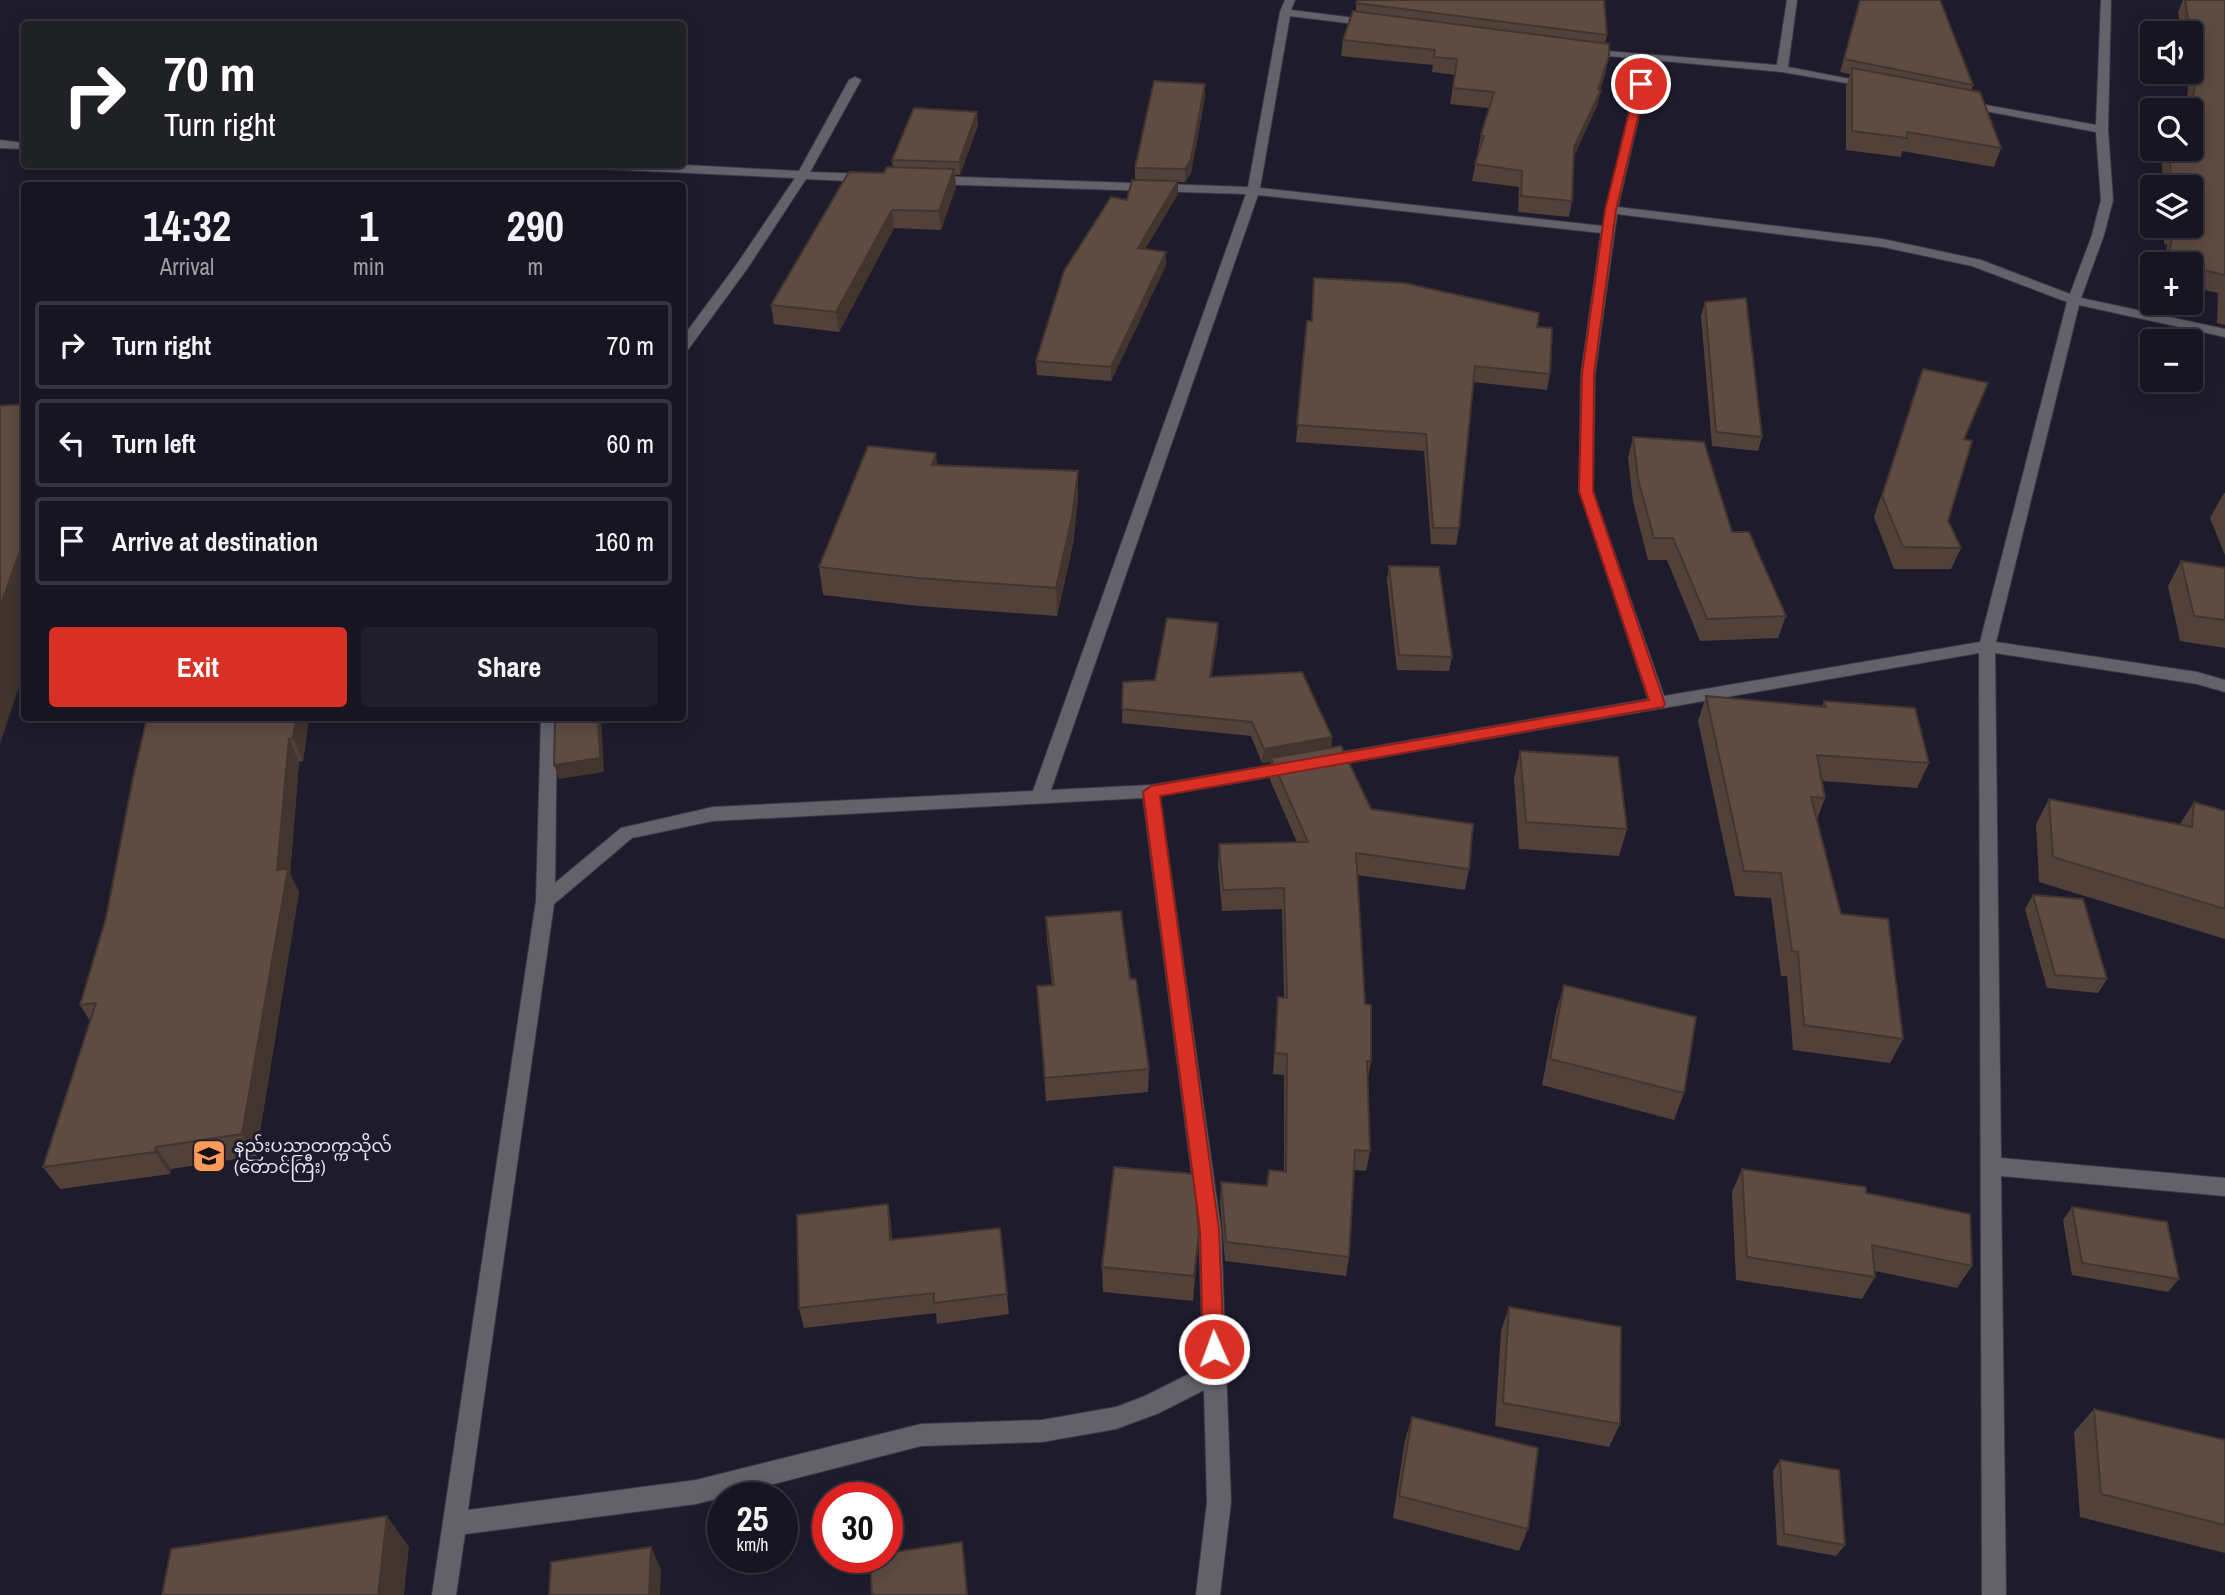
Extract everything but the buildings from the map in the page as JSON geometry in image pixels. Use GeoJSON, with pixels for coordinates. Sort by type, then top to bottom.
{"type":"FeatureCollection","features":[{"type":"Feature","properties":{"kind":"street"},"geometry":{"type":"LineString","coordinates":[[1782,69],[1792,0]]}},
{"type":"Feature","properties":{"kind":"street"},"geometry":{"type":"LineString","coordinates":[[1994,1595],[1987,646],[2074,300],[2098,235],[2107,200],[2102,130],[2106,0]]}},
{"type":"Feature","properties":{"kind":"street"},"geometry":{"type":"LineString","coordinates":[[1039,798],[1253,191],[1288,6],[1379,24]]}},
{"type":"Feature","properties":{"kind":"street"},"geometry":{"type":"LineString","coordinates":[[1580,50],[1647,59],[1782,69],[1889,90]]}},
{"type":"Feature","properties":{"kind":"street"},"geometry":{"type":"LineString","coordinates":[[1647,59],[1608,230],[1588,374],[1586,491],[1658,704]]}},
{"type":"Feature","properties":{"kind":"street"},"geometry":{"type":"LineString","coordinates":[[686,343],[742,266],[802,176],[855,80]]}},
{"type":"Feature","properties":{"kind":"street"},"geometry":{"type":"LineString","coordinates":[[1955,102],[2102,130]]}},
{"type":"Feature","properties":{"kind":"street"},"geometry":{"type":"LineString","coordinates":[[0,144],[21,146]]}},
{"type":"Feature","properties":{"kind":"street"},"geometry":{"type":"LineString","coordinates":[[656,168],[884,179]]}},
{"type":"Feature","properties":{"kind":"street"},"geometry":{"type":"LineString","coordinates":[[911,180],[1253,191],[1608,230]]}},
{"type":"Feature","properties":{"kind":"street"},"geometry":{"type":"LineString","coordinates":[[1611,210],[1882,243],[1976,263],[2074,300],[2225,333]]}},
{"type":"Feature","properties":{"kind":"street"},"geometry":{"type":"LineString","coordinates":[[545,901],[627,833],[713,814],[1151,792],[1987,646],[2197,678],[2225,686]]}},
{"type":"Feature","properties":{"kind":"street"},"geometry":{"type":"LineString","coordinates":[[444,1595],[545,901],[549,721]]}},
{"type":"Feature","properties":{"kind":"street"},"geometry":{"type":"LineString","coordinates":[[1151,792],[1210,1230],[1219,1502],[1208,1595]]}},
{"type":"Feature","properties":{"kind":"street"},"geometry":{"type":"LineString","coordinates":[[1990,1166],[2225,1187]]}},
{"type":"Feature","properties":{"kind":"street"},"geometry":{"type":"LineString","coordinates":[[454,1524],[696,1492],[921,1435],[1042,1431],[1116,1418],[1151,1405],[1214,1373]]}},
{"type":"Feature","properties":{"kind":"place","name":"နည်းပညာတက္ကသိုလ် (တောင်ကြီး)"},"geometry":{"type":"Point","coordinates":[209,1156]}},
{"type":"Feature","properties":{"kind":"route"},"geometry":{"type":"LineString","coordinates":[[1214,1349],[1210,1230],[1151,792],[1658,704],[1586,491],[1588,374],[1611,210],[1641,84]]}}]}
